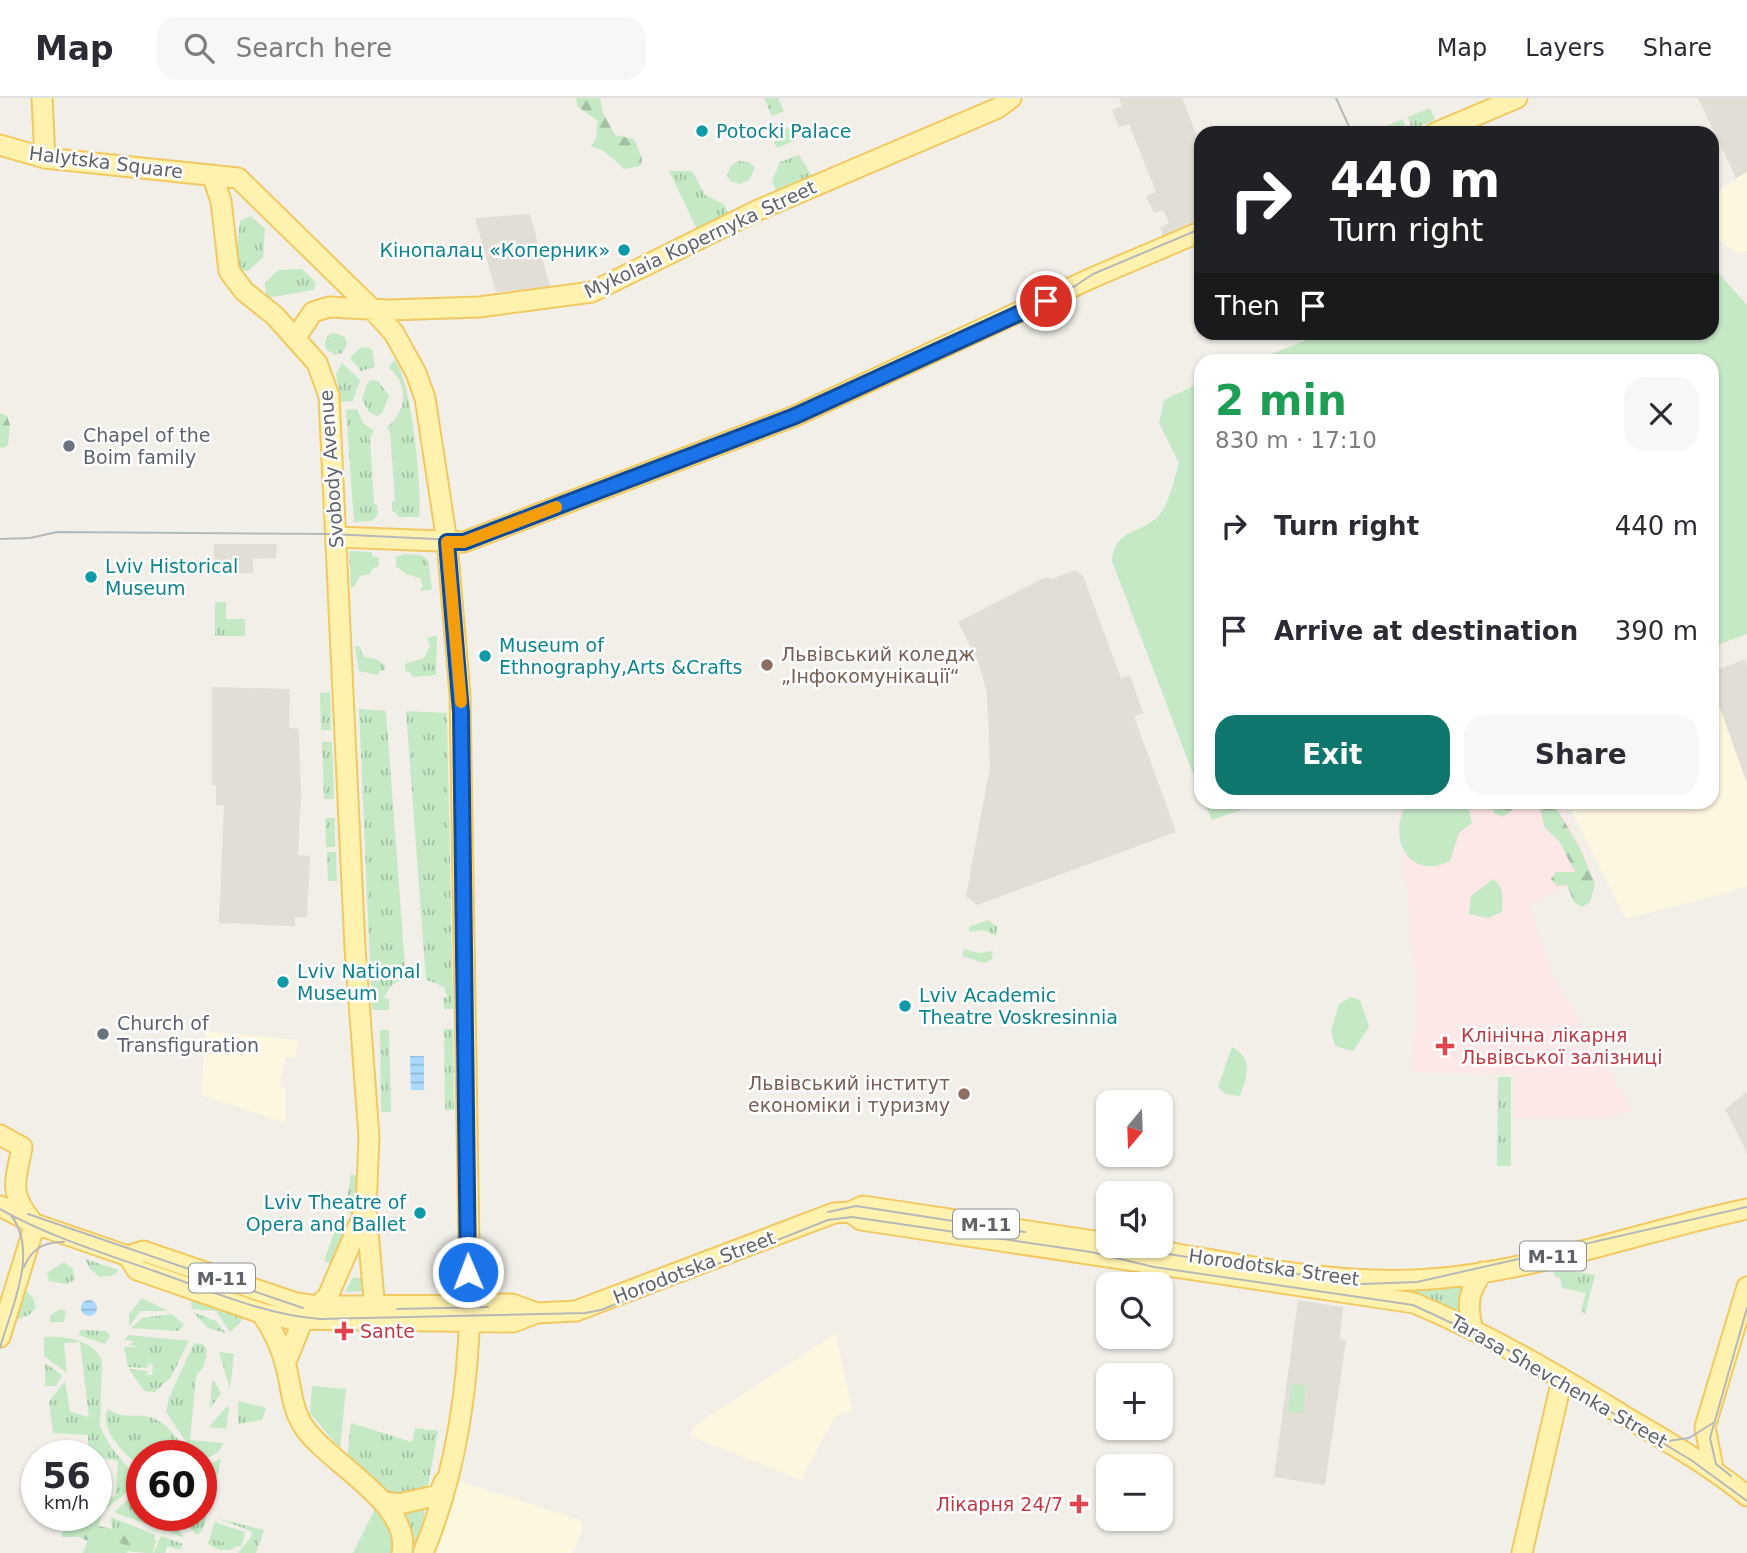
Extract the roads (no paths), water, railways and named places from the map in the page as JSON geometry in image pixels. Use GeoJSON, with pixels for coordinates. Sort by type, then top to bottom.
{"type":"FeatureCollection","features":[{"type":"Feature","properties":{"kind":"main road"},"geometry":{"type":"LineString","coordinates":[[42,98],[45,158]]}},
{"type":"Feature","properties":{"kind":"main road","name":"Mykolaia Kopernyka Street"},"geometry":{"type":"LineString","coordinates":[[372,309],[479,307],[592,292],[756,211],[998,108],[1011,98]]}},
{"type":"Feature","properties":{"kind":"main road"},"geometry":{"type":"LineString","coordinates":[[1451,126],[1517,98]]}},
{"type":"Feature","properties":{"kind":"main road","name":"Halytska Square"},"geometry":{"type":"LineString","coordinates":[[0,145],[45,158],[238,178],[372,309]]}},
{"type":"Feature","properties":{"kind":"main road","name":"Svobody Avenue"},"geometry":{"type":"LineString","coordinates":[[212,175],[221,201],[229,271],[244,291],[296,337],[317,363],[329,396],[338,537],[355,948],[369,1137],[366,1208],[376,1314]]}},
{"type":"Feature","properties":{"kind":"main road"},"geometry":{"type":"LineString","coordinates":[[338,537],[464,542],[795,416],[1094,277],[1194,235]]}},
{"type":"Feature","properties":{"kind":"main road"},"geometry":{"type":"LineString","coordinates":[[296,337],[313,312],[329,307],[372,309],[394,334],[416,373],[425,398],[447,542],[461,712],[470,1314],[450,1471],[423,1553]]}},
{"type":"Feature","properties":{"kind":"main road"},"geometry":{"type":"LineString","coordinates":[[0,1135],[22,1147],[14,1187],[16,1199],[35,1224]]}},
{"type":"Feature","properties":{"kind":"main road"},"geometry":{"type":"LineString","coordinates":[[0,1206],[35,1224]]}},
{"type":"Feature","properties":{"kind":"main road","name":"Svobody Avenue"},"geometry":{"type":"LineString","coordinates":[[285,1364],[310,1313],[328,1296],[366,1208]]}},
{"type":"Feature","properties":{"kind":"main road","name":"Horodotska Street"},"geometry":{"type":"LineString","coordinates":[[1173,1252],[1362,1280],[1416,1280],[1483,1272],[1747,1209]]}},
{"type":"Feature","properties":{"kind":"main road","name":"Horodotska Street"},"geometry":{"type":"LineString","coordinates":[[470,1314],[512,1304],[537,1313],[576,1311],[834,1213],[850,1212],[861,1220],[952,1226],[1096,1242]]}},
{"type":"Feature","properties":{"kind":"main road"},"geometry":{"type":"LineString","coordinates":[[0,1337],[35,1224]]}},
{"type":"Feature","properties":{"kind":"main road","name":"М-11"},"geometry":{"type":"LineString","coordinates":[[35,1224],[128,1256],[143,1251],[296,1303],[310,1313]]}},
{"type":"Feature","properties":{"kind":"main road","name":"Horodotska Street"},"geometry":{"type":"LineString","coordinates":[[952,1226],[1359,1295]]}},
{"type":"Feature","properties":{"kind":"main road","name":"М-11"},"geometry":{"type":"LineString","coordinates":[[128,1256],[137,1270],[261,1313],[470,1314]]}},
{"type":"Feature","properties":{"kind":"main road"},"geometry":{"type":"LineString","coordinates":[[1472,1327],[1468,1311],[1469,1293],[1483,1272]]}},
{"type":"Feature","properties":{"kind":"main road"},"geometry":{"type":"LineString","coordinates":[[1713,1468],[1705,1427],[1747,1287]]}},
{"type":"Feature","properties":{"kind":"main road","name":"Tarasa Shevchenka Street"},"geometry":{"type":"LineString","coordinates":[[1359,1295],[1414,1303],[1472,1327],[1713,1468],[1747,1496]]}},
{"type":"Feature","properties":{"kind":"main road"},"geometry":{"type":"LineString","coordinates":[[261,1313],[270,1326],[285,1364],[303,1426],[382,1501],[403,1532],[402,1553]]}},
{"type":"Feature","properties":{"kind":"main road"},"geometry":{"type":"LineString","coordinates":[[1522,1553],[1562,1379]]}},
{"type":"Feature","properties":{"kind":"main road"},"geometry":{"type":"LineString","coordinates":[[1666,1441],[1688,1436],[1705,1427]]}},
{"type":"Feature","properties":{"kind":"main road"},"geometry":{"type":"LineString","coordinates":[[382,1501],[399,1504],[439,1495],[450,1471]]}},
{"type":"Feature","properties":{"kind":"water"},"geometry":{"type":"Polygon","coordinates":[[[410,1056],[424,1056],[424,1090],[411,1090],[410,1056]]]}},
{"type":"Feature","properties":{"kind":"water"},"geometry":{"type":"Polygon","coordinates":[[[89,1300],[95,1302],[95,1314],[89,1316],[83,1314],[81,1308],[83,1302],[89,1300]]]}},
{"type":"Feature","properties":{"kind":"tram line"},"geometry":{"type":"LineString","coordinates":[[1336,98],[1349,126]]}},
{"type":"Feature","properties":{"kind":"tram line"},"geometry":{"type":"LineString","coordinates":[[0,539],[30,538],[57,532],[331,534],[455,540],[467,537],[792,415],[1075,286],[1093,274],[1194,232]]}},
{"type":"Feature","properties":{"kind":"tram line"},"geometry":{"type":"LineString","coordinates":[[828,1212],[856,1206],[1025,1232]]}},
{"type":"Feature","properties":{"kind":"tram line"},"geometry":{"type":"LineString","coordinates":[[1173,1255],[1362,1284],[1417,1282],[1747,1207]]}},
{"type":"Feature","properties":{"kind":"tram line"},"geometry":{"type":"LineString","coordinates":[[0,1209],[58,1237],[219,1294],[279,1313],[320,1319],[585,1313],[601,1310],[828,1220],[852,1217],[1091,1252],[1154,1267],[1413,1305],[1501,1346],[1691,1460],[1747,1501]]}},
{"type":"Feature","properties":{"kind":"tram line"},"geometry":{"type":"LineString","coordinates":[[0,1348],[16,1298],[23,1262],[19,1229],[10,1214]]}},
{"type":"Feature","properties":{"kind":"tram line"},"geometry":{"type":"LineString","coordinates":[[28,1214],[303,1308]]}},
{"type":"Feature","properties":{"kind":"tram line"},"geometry":{"type":"LineString","coordinates":[[24,1267],[40,1247],[64,1242]]}},
{"type":"Feature","properties":{"kind":"tram line"},"geometry":{"type":"LineString","coordinates":[[397,1309],[488,1307]]}},
{"type":"Feature","properties":{"kind":"tram line"},"geometry":{"type":"LineString","coordinates":[[1731,1476],[1716,1464],[1710,1438],[1747,1308]]}},
{"type":"Feature","properties":{"kind":"tram line"},"geometry":{"type":"LineString","coordinates":[[1661,1442],[1689,1438],[1713,1423]]}},
{"type":"Feature","properties":{"kind":"place","name":"Potocki Palace"},"geometry":{"type":"Point","coordinates":[702,131]}},
{"type":"Feature","properties":{"kind":"place","name":"Кінопалац «Коперник»"},"geometry":{"type":"Point","coordinates":[624,250]}},
{"type":"Feature","properties":{"kind":"place","name":"Chapel of the Boim family"},"geometry":{"type":"Point","coordinates":[69,446]}},
{"type":"Feature","properties":{"kind":"place","name":"Lviv Historical Museum"},"geometry":{"type":"Point","coordinates":[91,577]}},
{"type":"Feature","properties":{"kind":"place","name":"Museum of Ethnography,Arts &Crafts"},"geometry":{"type":"Point","coordinates":[485,656]}},
{"type":"Feature","properties":{"kind":"place","name":"Львівський коледж „Інфокомунікації“"},"geometry":{"type":"Point","coordinates":[767,665]}},
{"type":"Feature","properties":{"kind":"place","name":"Lviv National Museum"},"geometry":{"type":"Point","coordinates":[283,982]}},
{"type":"Feature","properties":{"kind":"place","name":"Lviv Academic Theatre Voskresinnia"},"geometry":{"type":"Point","coordinates":[905,1006]}},
{"type":"Feature","properties":{"kind":"place","name":"Church of Transfiguration"},"geometry":{"type":"Point","coordinates":[103,1034]}},
{"type":"Feature","properties":{"kind":"place","name":"Клінічна лікарня Львівської залізниці"},"geometry":{"type":"Point","coordinates":[1445,1046]}},
{"type":"Feature","properties":{"kind":"place","name":"Львівський інститут економіки і туризму"},"geometry":{"type":"Point","coordinates":[964,1094]}},
{"type":"Feature","properties":{"kind":"place","name":"Lviv Theatre of Opera and Ballet"},"geometry":{"type":"Point","coordinates":[420,1213]}},
{"type":"Feature","properties":{"kind":"place","name":"Sante"},"geometry":{"type":"Point","coordinates":[344,1331]}},
{"type":"Feature","properties":{"kind":"place","name":"Лікарня 24/7"},"geometry":{"type":"Point","coordinates":[1079,1504]}}]}
